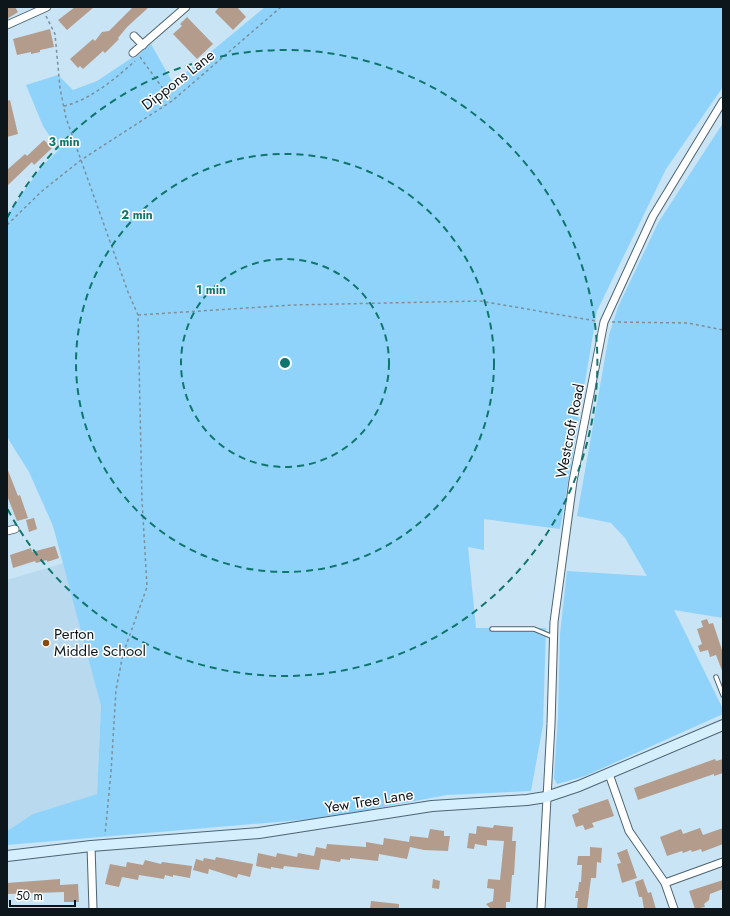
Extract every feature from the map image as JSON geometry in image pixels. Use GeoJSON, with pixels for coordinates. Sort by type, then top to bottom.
{"type":"FeatureCollection","features":[{"type":"Feature","properties":{"kind":"street"},"geometry":{"type":"LineString","coordinates":[[133,53],[186,7]]}},
{"type":"Feature","properties":{"kind":"street"},"geometry":{"type":"LineString","coordinates":[[7,25],[45,8]]}},
{"type":"Feature","properties":{"kind":"street"},"geometry":{"type":"LineString","coordinates":[[134,36],[142,45]]}},
{"type":"Feature","properties":{"kind":"street","name":"Westcroft Road"},"geometry":{"type":"LineString","coordinates":[[541,909],[551,724],[554,622],[574,481],[604,322],[653,216],[723,101]]}},
{"type":"Feature","properties":{"kind":"street"},"geometry":{"type":"LineString","coordinates":[[7,531],[15,528]]}},
{"type":"Feature","properties":{"kind":"street","name":"Yew Tree Lane"},"geometry":{"type":"LineString","coordinates":[[7,856],[91,846],[259,833],[432,806],[527,800],[546,797],[609,774],[723,725]]}},
{"type":"Feature","properties":{"kind":"street"},"geometry":{"type":"LineString","coordinates":[[609,774],[629,831],[665,883],[674,909]]}},
{"type":"Feature","properties":{"kind":"street"},"geometry":{"type":"LineString","coordinates":[[91,846],[92,909]]}},
{"type":"Feature","properties":{"kind":"street"},"geometry":{"type":"LineString","coordinates":[[665,883],[723,862]]}},
{"type":"Feature","properties":{"kind":"lane"},"geometry":{"type":"LineString","coordinates":[[492,629],[534,629],[554,638]]}},
{"type":"Feature","properties":{"kind":"lane"},"geometry":{"type":"LineString","coordinates":[[716,677],[723,695]]}},
{"type":"Feature","properties":{"kind":"path","name":"Dippons Lane"},"geometry":{"type":"LineString","coordinates":[[7,225],[42,191],[81,160],[172,101],[281,7]]}},
{"type":"Feature","properties":{"kind":"path"},"geometry":{"type":"LineString","coordinates":[[45,8],[55,34],[66,118],[128,292],[138,315],[142,500],[147,587],[123,654],[116,690],[105,845]]}},
{"type":"Feature","properties":{"kind":"path"},"geometry":{"type":"LineString","coordinates":[[64,106],[76,104],[140,57],[172,101]]}},
{"type":"Feature","properties":{"kind":"path"},"geometry":{"type":"LineString","coordinates":[[138,315],[293,305],[480,302],[604,322],[688,323],[723,330]]}},
{"type":"Feature","properties":{"kind":"shaded area"},"geometry":{"type":"Polygon","coordinates":[[[265,7],[723,7],[723,87],[666,169],[597,311],[560,529],[484,519],[484,550],[468,547],[476,628],[546,628],[543,725],[531,791],[447,795],[324,818],[7,845],[7,831],[33,814],[97,794],[101,706],[53,526],[29,472],[7,437],[7,215],[42,166],[59,150],[43,126],[26,85],[58,75],[73,90],[97,81],[133,57],[135,58],[151,44],[173,83],[265,7]]]}},
{"type":"Feature","properties":{"kind":"shaded area"},"geometry":{"type":"Polygon","coordinates":[[[723,123],[723,618],[674,610],[723,709],[723,714],[585,776],[557,784],[554,778],[558,716],[560,634],[567,571],[647,576],[625,538],[611,523],[577,516],[609,335],[618,307],[658,223],[723,123]]]}},
{"type":"Feature","properties":{"kind":"shaded area","name":"Perton Middle School"},"geometry":{"type":"Polygon","coordinates":[[[64,563],[101,706],[97,794],[33,814],[7,831],[7,580],[64,563]]]}},
{"type":"Feature","properties":{"kind":"building"},"geometry":{"type":"Polygon","coordinates":[[[7,7],[15,7],[18,12],[7,19],[7,7]]]}},
{"type":"Feature","properties":{"kind":"building"},"geometry":{"type":"Polygon","coordinates":[[[75,7],[94,7],[67,30],[58,20],[75,7]]]}},
{"type":"Feature","properties":{"kind":"building"},"geometry":{"type":"Polygon","coordinates":[[[133,7],[149,7],[127,27],[118,38],[119,39],[105,53],[103,51],[83,69],[80,66],[78,68],[70,59],[93,39],[95,41],[102,32],[109,31],[133,7]]]}},
{"type":"Feature","properties":{"kind":"building"},"geometry":{"type":"Polygon","coordinates":[[[219,7],[237,7],[246,17],[233,30],[215,12],[219,7]]]}},
{"type":"Feature","properties":{"kind":"building"},"geometry":{"type":"Polygon","coordinates":[[[187,17],[213,44],[197,59],[173,34],[182,26],[180,24],[187,17]]]}},
{"type":"Feature","properties":{"kind":"building"},"geometry":{"type":"Polygon","coordinates":[[[50,29],[54,47],[40,50],[40,52],[31,54],[31,52],[17,55],[13,39],[50,29]]]}},
{"type":"Feature","properties":{"kind":"building"},"geometry":{"type":"Polygon","coordinates":[[[10,100],[18,134],[7,137],[7,101],[10,100]]]}},
{"type":"Feature","properties":{"kind":"building"},"geometry":{"type":"Polygon","coordinates":[[[44,140],[52,148],[34,165],[32,162],[7,186],[7,170],[25,154],[27,156],[44,140]]]}},
{"type":"Feature","properties":{"kind":"building"},"geometry":{"type":"Polygon","coordinates":[[[7,468],[18,496],[20,495],[28,518],[17,521],[7,498],[7,468]]]}},
{"type":"Feature","properties":{"kind":"building"},"geometry":{"type":"Polygon","coordinates":[[[34,518],[37,529],[29,532],[26,520],[34,518]]]}},
{"type":"Feature","properties":{"kind":"building"},"geometry":{"type":"Polygon","coordinates":[[[55,546],[59,558],[47,562],[47,560],[36,563],[35,561],[13,568],[10,555],[31,548],[32,552],[55,546]]]}},
{"type":"Feature","properties":{"kind":"building"},"geometry":{"type":"Polygon","coordinates":[[[707,619],[709,624],[713,623],[723,653],[723,673],[716,655],[710,657],[708,650],[700,652],[698,646],[702,644],[697,629],[703,627],[701,621],[707,619]]]}},
{"type":"Feature","properties":{"kind":"building"},"geometry":{"type":"Polygon","coordinates":[[[715,759],[716,761],[723,759],[723,773],[714,776],[714,774],[638,800],[634,788],[715,759]]]}},
{"type":"Feature","properties":{"kind":"building"},"geometry":{"type":"Polygon","coordinates":[[[608,799],[614,816],[592,823],[594,827],[585,830],[583,825],[576,827],[572,815],[579,812],[578,809],[608,799]]]}},
{"type":"Feature","properties":{"kind":"building"},"geometry":{"type":"Polygon","coordinates":[[[494,825],[513,827],[512,841],[516,841],[514,875],[512,875],[510,902],[506,902],[506,909],[491,909],[486,904],[493,901],[494,889],[487,888],[488,879],[500,880],[504,841],[487,840],[487,846],[475,844],[474,849],[467,848],[469,833],[476,834],[477,826],[493,828],[494,825]]]}},
{"type":"Feature","properties":{"kind":"building"},"geometry":{"type":"Polygon","coordinates":[[[700,828],[703,835],[723,828],[723,844],[702,852],[701,849],[683,853],[682,851],[667,856],[660,837],[681,829],[683,834],[700,828]]]}},
{"type":"Feature","properties":{"kind":"building"},"geometry":{"type":"Polygon","coordinates":[[[430,829],[444,831],[444,836],[450,836],[448,851],[424,850],[410,847],[407,859],[379,854],[378,861],[350,858],[350,860],[341,859],[340,862],[321,859],[319,870],[284,866],[283,869],[271,867],[271,869],[256,866],[258,853],[276,857],[277,853],[297,857],[298,853],[314,856],[316,847],[326,849],[327,844],[366,847],[366,842],[383,845],[384,838],[409,842],[410,836],[428,838],[430,829]]]}},
{"type":"Feature","properties":{"kind":"building"},"geometry":{"type":"Polygon","coordinates":[[[590,847],[602,848],[601,863],[597,862],[596,878],[591,878],[587,909],[577,909],[578,898],[575,898],[576,891],[578,891],[579,882],[581,882],[582,865],[577,865],[578,856],[590,856],[590,847]]]}},
{"type":"Feature","properties":{"kind":"building"},"geometry":{"type":"Polygon","coordinates":[[[627,849],[637,878],[622,883],[617,864],[621,863],[617,853],[627,849]]]}},
{"type":"Feature","properties":{"kind":"building"},"geometry":{"type":"Polygon","coordinates":[[[216,857],[253,864],[250,877],[238,874],[237,878],[209,869],[208,874],[193,870],[196,859],[203,861],[204,858],[215,860],[216,857]]]}},
{"type":"Feature","properties":{"kind":"building"},"geometry":{"type":"Polygon","coordinates":[[[145,860],[161,864],[162,862],[192,866],[190,878],[165,875],[164,879],[139,875],[138,880],[122,877],[119,887],[105,884],[110,864],[126,867],[127,862],[143,865],[145,860]]]}},
{"type":"Feature","properties":{"kind":"building"},"geometry":{"type":"Polygon","coordinates":[[[60,879],[60,885],[78,884],[79,902],[64,902],[64,892],[7,894],[7,883],[60,879]]]}},
{"type":"Feature","properties":{"kind":"building"},"geometry":{"type":"Polygon","coordinates":[[[433,879],[440,881],[439,889],[432,888],[433,879]]]}},
{"type":"Feature","properties":{"kind":"building"},"geometry":{"type":"Polygon","coordinates":[[[643,879],[648,893],[651,892],[656,909],[644,909],[642,897],[639,897],[635,882],[643,879]]]}},
{"type":"Feature","properties":{"kind":"building"},"geometry":{"type":"Polygon","coordinates":[[[723,880],[723,889],[710,894],[709,900],[704,904],[705,907],[695,909],[689,891],[723,880]]]}},
{"type":"Feature","properties":{"kind":"building"},"geometry":{"type":"Polygon","coordinates":[[[371,901],[399,904],[399,909],[370,909],[371,901]]]}},
{"type":"Feature","properties":{"kind":"place","name":"Perton Middle School"},"geometry":{"type":"Point","coordinates":[46,643]}}]}
